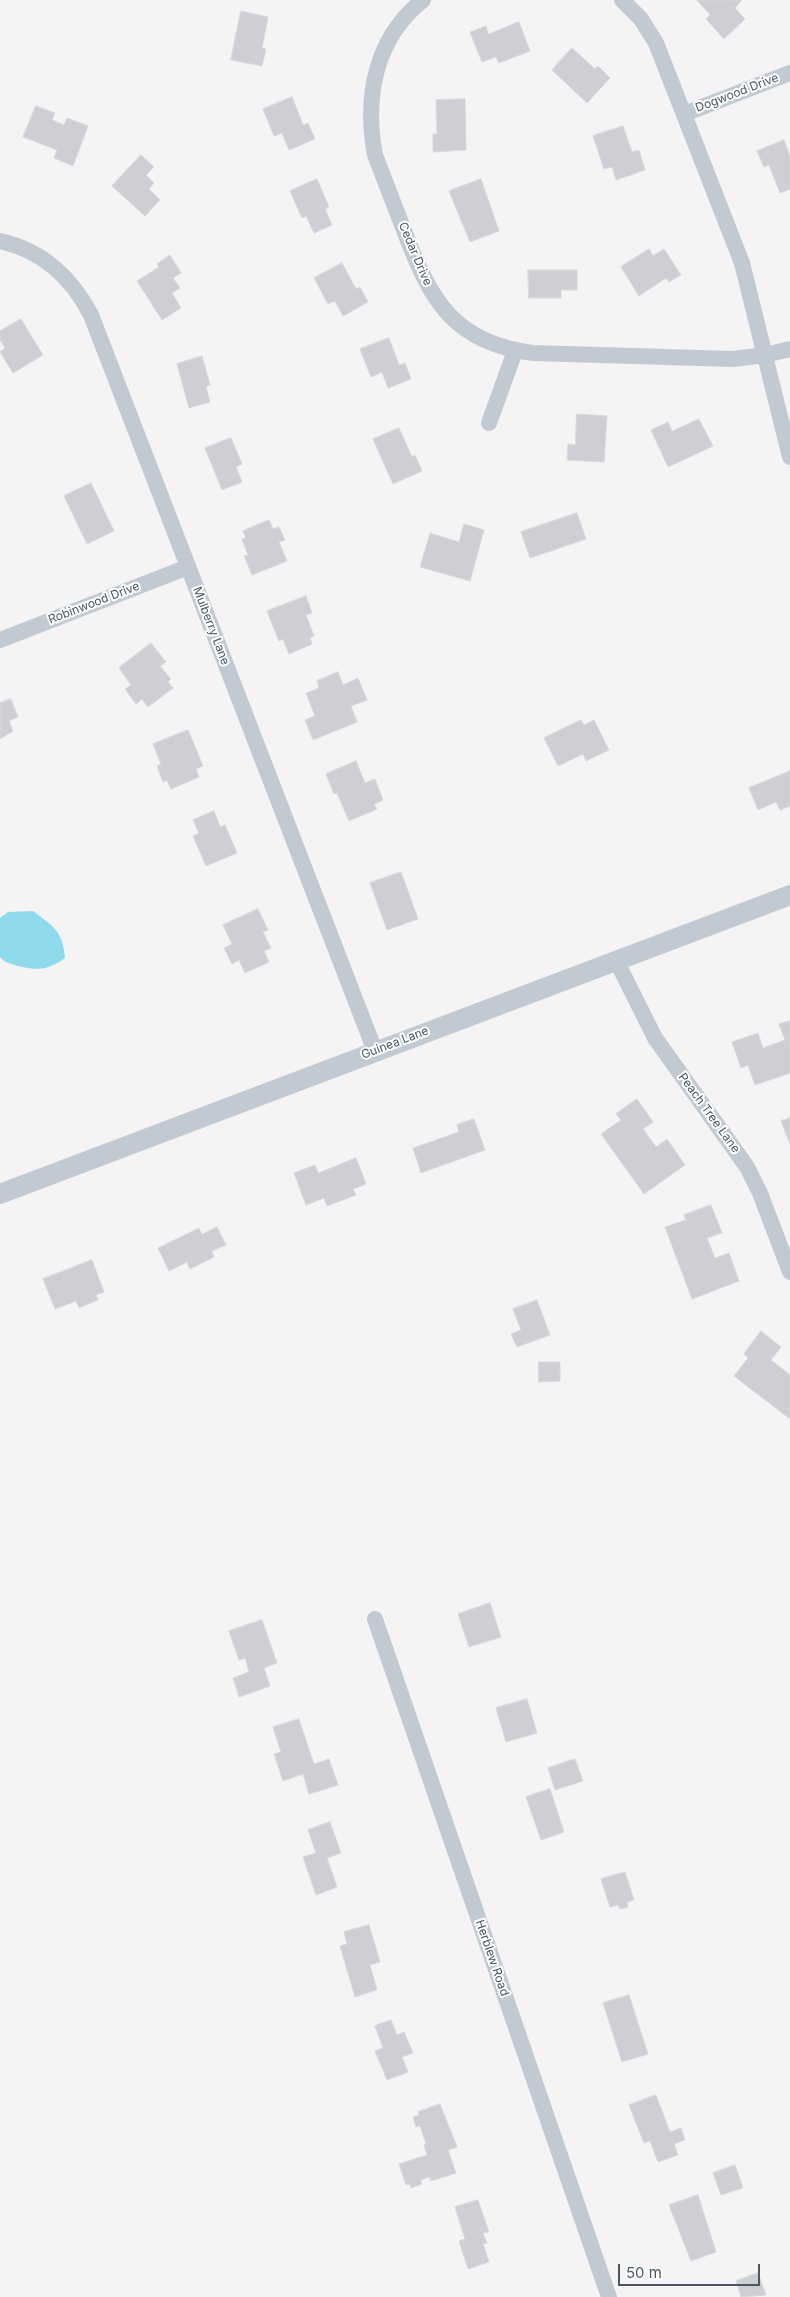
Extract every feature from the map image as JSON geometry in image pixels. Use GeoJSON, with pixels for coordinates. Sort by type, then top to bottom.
{"type":"FeatureCollection","features":[{"type":"Feature","properties":{"kind":"street","name":"Cedar Drive"},"geometry":{"type":"LineString","coordinates":[[423,0],[405,18],[393,35],[379,63],[370,103],[371,134],[376,154],[420,272],[433,296],[445,310],[465,328],[488,342],[533,353],[733,359],[765,356],[790,349]]}},
{"type":"Feature","properties":{"kind":"street"},"geometry":{"type":"LineString","coordinates":[[622,0],[641,19],[656,43],[742,263],[790,457]]}},
{"type":"Feature","properties":{"kind":"street","name":"Dogwood Drive"},"geometry":{"type":"LineString","coordinates":[[684,114],[790,73]]}},
{"type":"Feature","properties":{"kind":"street","name":"Mulberry Lane"},"geometry":{"type":"LineString","coordinates":[[0,241],[34,254],[57,269],[70,281],[85,303],[375,1051]]}},
{"type":"Feature","properties":{"kind":"street"},"geometry":{"type":"LineString","coordinates":[[489,422],[515,350]]}},
{"type":"Feature","properties":{"kind":"street","name":"Robinwood Drive"},"geometry":{"type":"LineString","coordinates":[[0,640],[188,567]]}},
{"type":"Feature","properties":{"kind":"street","name":"Guinea Lane"},"geometry":{"type":"LineString","coordinates":[[0,1194],[790,895]]}},
{"type":"Feature","properties":{"kind":"street","name":"Peach Tree Lane"},"geometry":{"type":"LineString","coordinates":[[616,960],[655,1038],[747,1167],[760,1193],[790,1272]]}},
{"type":"Feature","properties":{"kind":"street","name":"Herblew Road"},"geometry":{"type":"LineString","coordinates":[[375,1618],[609,2297]]}},
{"type":"Feature","properties":{"kind":"water"},"geometry":{"type":"Polygon","coordinates":[[[33,911],[56,930],[62,941],[65,958],[48,967],[31,969],[6,962],[0,957],[0,918],[8,912],[33,911]]]}},
{"type":"Feature","properties":{"kind":"building"},"geometry":{"type":"Polygon","coordinates":[[[697,0],[742,0],[735,8],[745,19],[724,39],[706,19],[710,15],[697,0]]]}},
{"type":"Feature","properties":{"kind":"building"},"geometry":{"type":"Polygon","coordinates":[[[241,11],[268,17],[262,48],[266,49],[262,66],[231,60],[241,11]]]}},
{"type":"Feature","properties":{"kind":"building"},"geometry":{"type":"Polygon","coordinates":[[[519,22],[530,51],[499,63],[496,57],[482,62],[470,32],[486,26],[488,34],[519,22]]]}},
{"type":"Feature","properties":{"kind":"building"},"geometry":{"type":"Polygon","coordinates":[[[572,48],[595,69],[598,66],[610,78],[587,103],[552,70],[572,48]]]}},
{"type":"Feature","properties":{"kind":"building"},"geometry":{"type":"Polygon","coordinates":[[[292,97],[303,125],[308,123],[315,139],[289,150],[282,133],[274,136],[263,109],[292,97]]]}},
{"type":"Feature","properties":{"kind":"building"},"geometry":{"type":"Polygon","coordinates":[[[465,99],[466,150],[433,152],[433,134],[437,134],[436,100],[465,99]]]}},
{"type":"Feature","properties":{"kind":"building"},"geometry":{"type":"Polygon","coordinates":[[[36,106],[55,113],[52,120],[64,125],[67,118],[88,126],[73,166],[54,158],[57,150],[23,137],[36,106]]]}},
{"type":"Feature","properties":{"kind":"building"},"geometry":{"type":"Polygon","coordinates":[[[623,126],[632,152],[639,150],[645,170],[616,180],[612,167],[604,169],[593,136],[623,126]]]}},
{"type":"Feature","properties":{"kind":"building"},"geometry":{"type":"Polygon","coordinates":[[[784,140],[790,157],[790,189],[780,193],[769,165],[764,167],[757,151],[784,140]]]}},
{"type":"Feature","properties":{"kind":"building"},"geometry":{"type":"Polygon","coordinates":[[[141,155],[154,167],[146,175],[154,183],[149,189],[160,200],[145,216],[112,186],[141,155]]]}},
{"type":"Feature","properties":{"kind":"building"},"geometry":{"type":"Polygon","coordinates":[[[317,179],[329,207],[325,209],[332,225],[314,233],[306,216],[302,218],[290,191],[317,179]]]}},
{"type":"Feature","properties":{"kind":"building"},"geometry":{"type":"Polygon","coordinates":[[[481,179],[499,231],[470,242],[449,191],[481,179]]]}},
{"type":"Feature","properties":{"kind":"building"},"geometry":{"type":"Polygon","coordinates":[[[649,249],[653,256],[664,249],[681,275],[669,282],[666,278],[639,296],[621,267],[649,249]]]}},
{"type":"Feature","properties":{"kind":"building"},"geometry":{"type":"Polygon","coordinates":[[[170,255],[181,273],[173,278],[180,288],[172,293],[181,308],[162,320],[137,281],[159,267],[157,264],[170,255]]]}},
{"type":"Feature","properties":{"kind":"building"},"geometry":{"type":"Polygon","coordinates":[[[342,263],[356,289],[360,287],[368,302],[343,316],[335,301],[328,304],[314,278],[342,263]]]}},
{"type":"Feature","properties":{"kind":"building"},"geometry":{"type":"Polygon","coordinates":[[[528,270],[577,270],[577,290],[561,290],[561,298],[529,298],[528,270]]]}},
{"type":"Feature","properties":{"kind":"building"},"geometry":{"type":"Polygon","coordinates":[[[21,319],[43,355],[13,373],[0,352],[5,348],[0,340],[0,331],[21,319]]]}},
{"type":"Feature","properties":{"kind":"building"},"geometry":{"type":"Polygon","coordinates":[[[389,338],[399,365],[405,363],[411,379],[388,388],[382,372],[371,377],[360,349],[389,338]]]}},
{"type":"Feature","properties":{"kind":"building"},"geometry":{"type":"Polygon","coordinates":[[[202,356],[210,385],[206,387],[210,402],[189,408],[177,364],[202,356]]]}},
{"type":"Feature","properties":{"kind":"building"},"geometry":{"type":"Polygon","coordinates":[[[577,414],[607,416],[604,462],[567,460],[568,444],[575,445],[577,414]]]}},
{"type":"Feature","properties":{"kind":"building"},"geometry":{"type":"Polygon","coordinates":[[[699,419],[713,446],[668,467],[651,430],[668,422],[672,431],[699,419]]]}},
{"type":"Feature","properties":{"kind":"building"},"geometry":{"type":"Polygon","coordinates":[[[399,428],[412,457],[415,455],[422,471],[393,484],[373,439],[399,428]]]}},
{"type":"Feature","properties":{"kind":"building"},"geometry":{"type":"Polygon","coordinates":[[[231,438],[242,464],[236,467],[242,482],[222,490],[205,448],[231,438]]]}},
{"type":"Feature","properties":{"kind":"building"},"geometry":{"type":"Polygon","coordinates":[[[91,483],[114,531],[87,544],[64,496],[91,483]]]}},
{"type":"Feature","properties":{"kind":"building"},"geometry":{"type":"Polygon","coordinates":[[[577,513],[586,539],[530,558],[521,532],[577,513]]]}},
{"type":"Feature","properties":{"kind":"building"},"geometry":{"type":"Polygon","coordinates":[[[269,520],[273,529],[279,527],[285,540],[279,542],[287,561],[252,575],[244,556],[248,555],[242,539],[246,538],[243,531],[269,520]]]}},
{"type":"Feature","properties":{"kind":"building"},"geometry":{"type":"Polygon","coordinates":[[[464,524],[484,530],[470,581],[420,567],[430,533],[459,542],[464,524]]]}},
{"type":"Feature","properties":{"kind":"building"},"geometry":{"type":"Polygon","coordinates":[[[306,596],[312,613],[306,615],[314,636],[310,638],[312,644],[289,654],[283,639],[279,641],[267,611],[306,596]]]}},
{"type":"Feature","properties":{"kind":"building"},"geometry":{"type":"Polygon","coordinates":[[[151,643],[166,662],[160,666],[171,679],[168,682],[173,688],[148,707],[142,699],[136,704],[125,689],[131,685],[119,668],[151,643]]]}},
{"type":"Feature","properties":{"kind":"building"},"geometry":{"type":"Polygon","coordinates":[[[338,672],[343,685],[358,678],[367,700],[351,706],[357,722],[313,740],[305,720],[315,716],[306,693],[319,688],[317,681],[338,672]]]}},
{"type":"Feature","properties":{"kind":"building"},"geometry":{"type":"Polygon","coordinates":[[[11,699],[18,717],[9,721],[13,731],[0,739],[0,703],[11,699]]]}},
{"type":"Feature","properties":{"kind":"building"},"geometry":{"type":"Polygon","coordinates":[[[581,720],[584,725],[594,720],[609,750],[586,761],[583,754],[558,766],[544,738],[581,720]]]}},
{"type":"Feature","properties":{"kind":"building"},"geometry":{"type":"Polygon","coordinates":[[[188,730],[203,766],[196,769],[199,777],[171,789],[167,780],[163,782],[157,766],[161,764],[153,744],[188,730]]]}},
{"type":"Feature","properties":{"kind":"building"},"geometry":{"type":"Polygon","coordinates":[[[356,761],[365,783],[375,779],[383,800],[374,804],[377,809],[349,821],[337,793],[334,794],[326,774],[356,761]]]}},
{"type":"Feature","properties":{"kind":"building"},"geometry":{"type":"Polygon","coordinates":[[[790,771],[790,806],[780,810],[776,802],[758,810],[749,788],[790,771]]]}},
{"type":"Feature","properties":{"kind":"building"},"geometry":{"type":"Polygon","coordinates":[[[214,811],[220,827],[225,825],[237,853],[206,866],[193,836],[199,833],[193,820],[214,811]]]}},
{"type":"Feature","properties":{"kind":"building"},"geometry":{"type":"Polygon","coordinates":[[[401,872],[418,919],[387,930],[370,883],[401,872]]]}},
{"type":"Feature","properties":{"kind":"building"},"geometry":{"type":"Polygon","coordinates":[[[258,909],[268,930],[263,932],[271,948],[264,951],[269,962],[245,973],[239,960],[232,964],[224,948],[232,944],[223,925],[258,909]]]}},
{"type":"Feature","properties":{"kind":"building"},"geometry":{"type":"Polygon","coordinates":[[[790,1021],[790,1073],[755,1085],[748,1065],[741,1068],[732,1042],[758,1033],[763,1048],[785,1040],[779,1024],[790,1021]]]}},
{"type":"Feature","properties":{"kind":"building"},"geometry":{"type":"Polygon","coordinates":[[[637,1099],[653,1122],[643,1129],[656,1147],[667,1139],[685,1165],[644,1194],[601,1134],[621,1120],[616,1114],[637,1099]]]}},
{"type":"Feature","properties":{"kind":"building"},"geometry":{"type":"Polygon","coordinates":[[[790,1118],[790,1144],[781,1121],[790,1118]]]}},
{"type":"Feature","properties":{"kind":"building"},"geometry":{"type":"Polygon","coordinates":[[[474,1119],[485,1150],[421,1173],[413,1148],[459,1132],[457,1125],[474,1119]]]}},
{"type":"Feature","properties":{"kind":"building"},"geometry":{"type":"Polygon","coordinates":[[[356,1158],[366,1184],[353,1189],[356,1195],[327,1206],[324,1198],[306,1205],[294,1173],[315,1165],[318,1173],[356,1158]]]}},
{"type":"Feature","properties":{"kind":"building"},"geometry":{"type":"Polygon","coordinates":[[[711,1205],[722,1233],[707,1238],[715,1258],[729,1253],[739,1281],[692,1299],[665,1227],[686,1220],[684,1215],[711,1205]]]}},
{"type":"Feature","properties":{"kind":"building"},"geometry":{"type":"Polygon","coordinates":[[[217,1227],[226,1245],[212,1251],[214,1257],[190,1269],[187,1262],[169,1271],[158,1248],[199,1228],[202,1234],[217,1227]]]}},
{"type":"Feature","properties":{"kind":"building"},"geometry":{"type":"Polygon","coordinates":[[[92,1260],[104,1292],[96,1295],[98,1300],[79,1308],[76,1301],[55,1309],[43,1279],[92,1260]]]}},
{"type":"Feature","properties":{"kind":"building"},"geometry":{"type":"Polygon","coordinates":[[[537,1300],[550,1335],[517,1347],[511,1334],[521,1330],[513,1309],[537,1300]]]}},
{"type":"Feature","properties":{"kind":"building"},"geometry":{"type":"Polygon","coordinates":[[[761,1331],[781,1347],[771,1360],[790,1375],[790,1419],[734,1376],[748,1358],[744,1354],[761,1331]]]}},
{"type":"Feature","properties":{"kind":"building"},"geometry":{"type":"Polygon","coordinates":[[[539,1362],[560,1362],[560,1381],[539,1382],[539,1362]]]}},
{"type":"Feature","properties":{"kind":"building"},"geometry":{"type":"Polygon","coordinates":[[[490,1603],[501,1637],[469,1647],[458,1614],[490,1603]]]}},
{"type":"Feature","properties":{"kind":"building"},"geometry":{"type":"Polygon","coordinates":[[[262,1620],[277,1663],[264,1668],[270,1686],[239,1697],[233,1678],[249,1672],[245,1658],[239,1660],[229,1631],[262,1620]]]}},
{"type":"Feature","properties":{"kind":"building"},"geometry":{"type":"Polygon","coordinates":[[[527,1699],[537,1733],[506,1742],[496,1708],[527,1699]]]}},
{"type":"Feature","properties":{"kind":"building"},"geometry":{"type":"Polygon","coordinates":[[[299,1719],[314,1764],[329,1759],[338,1785],[309,1794],[303,1774],[283,1781],[274,1754],[281,1752],[273,1727],[299,1719]]]}},
{"type":"Feature","properties":{"kind":"building"},"geometry":{"type":"Polygon","coordinates":[[[575,1759],[583,1781],[555,1790],[548,1768],[575,1759]]]}},
{"type":"Feature","properties":{"kind":"building"},"geometry":{"type":"Polygon","coordinates":[[[550,1789],[564,1832],[541,1840],[526,1797],[550,1789]]]}},
{"type":"Feature","properties":{"kind":"building"},"geometry":{"type":"Polygon","coordinates":[[[330,1822],[341,1853],[327,1858],[337,1887],[316,1895],[303,1857],[316,1853],[308,1830],[330,1822]]]}},
{"type":"Feature","properties":{"kind":"building"},"geometry":{"type":"Polygon","coordinates":[[[625,1872],[634,1900],[627,1902],[628,1907],[620,1909],[618,1905],[610,1907],[601,1879],[625,1872]]]}},
{"type":"Feature","properties":{"kind":"building"},"geometry":{"type":"Polygon","coordinates":[[[369,1925],[380,1962],[370,1965],[377,1990],[355,1997],[340,1946],[347,1944],[344,1932],[369,1925]]]}},
{"type":"Feature","properties":{"kind":"building"},"geometry":{"type":"Polygon","coordinates":[[[629,1995],[648,2054],[622,2062],[603,2003],[629,1995]]]}},
{"type":"Feature","properties":{"kind":"building"},"geometry":{"type":"Polygon","coordinates":[[[391,2020],[397,2035],[404,2032],[413,2053],[402,2057],[408,2072],[387,2080],[375,2051],[383,2048],[375,2026],[391,2020]]]}},
{"type":"Feature","properties":{"kind":"building"},"geometry":{"type":"Polygon","coordinates":[[[656,2095],[670,2132],[681,2128],[685,2140],[674,2144],[678,2155],[658,2162],[650,2141],[644,2143],[629,2105],[656,2095]]]}},
{"type":"Feature","properties":{"kind":"building"},"geometry":{"type":"Polygon","coordinates":[[[440,2104],[457,2147],[448,2150],[456,2173],[431,2181],[429,2177],[420,2180],[422,2184],[411,2188],[410,2184],[406,2185],[399,2164],[427,2155],[424,2145],[426,2144],[420,2126],[416,2127],[413,2117],[419,2115],[418,2112],[440,2104]]]}},
{"type":"Feature","properties":{"kind":"building"},"geometry":{"type":"Polygon","coordinates":[[[735,2165],[743,2188],[721,2195],[713,2173],[735,2165]]]}},
{"type":"Feature","properties":{"kind":"building"},"geometry":{"type":"Polygon","coordinates":[[[698,2195],[716,2252],[691,2261],[669,2205],[698,2195]]]}},
{"type":"Feature","properties":{"kind":"building"},"geometry":{"type":"Polygon","coordinates":[[[478,2200],[489,2232],[483,2233],[487,2243],[483,2244],[489,2262],[468,2269],[459,2241],[465,2239],[455,2207],[478,2200]]]}},
{"type":"Feature","properties":{"kind":"building"},"geometry":{"type":"Polygon","coordinates":[[[758,2273],[766,2295],[741,2297],[736,2281],[758,2273]]]}}]}
